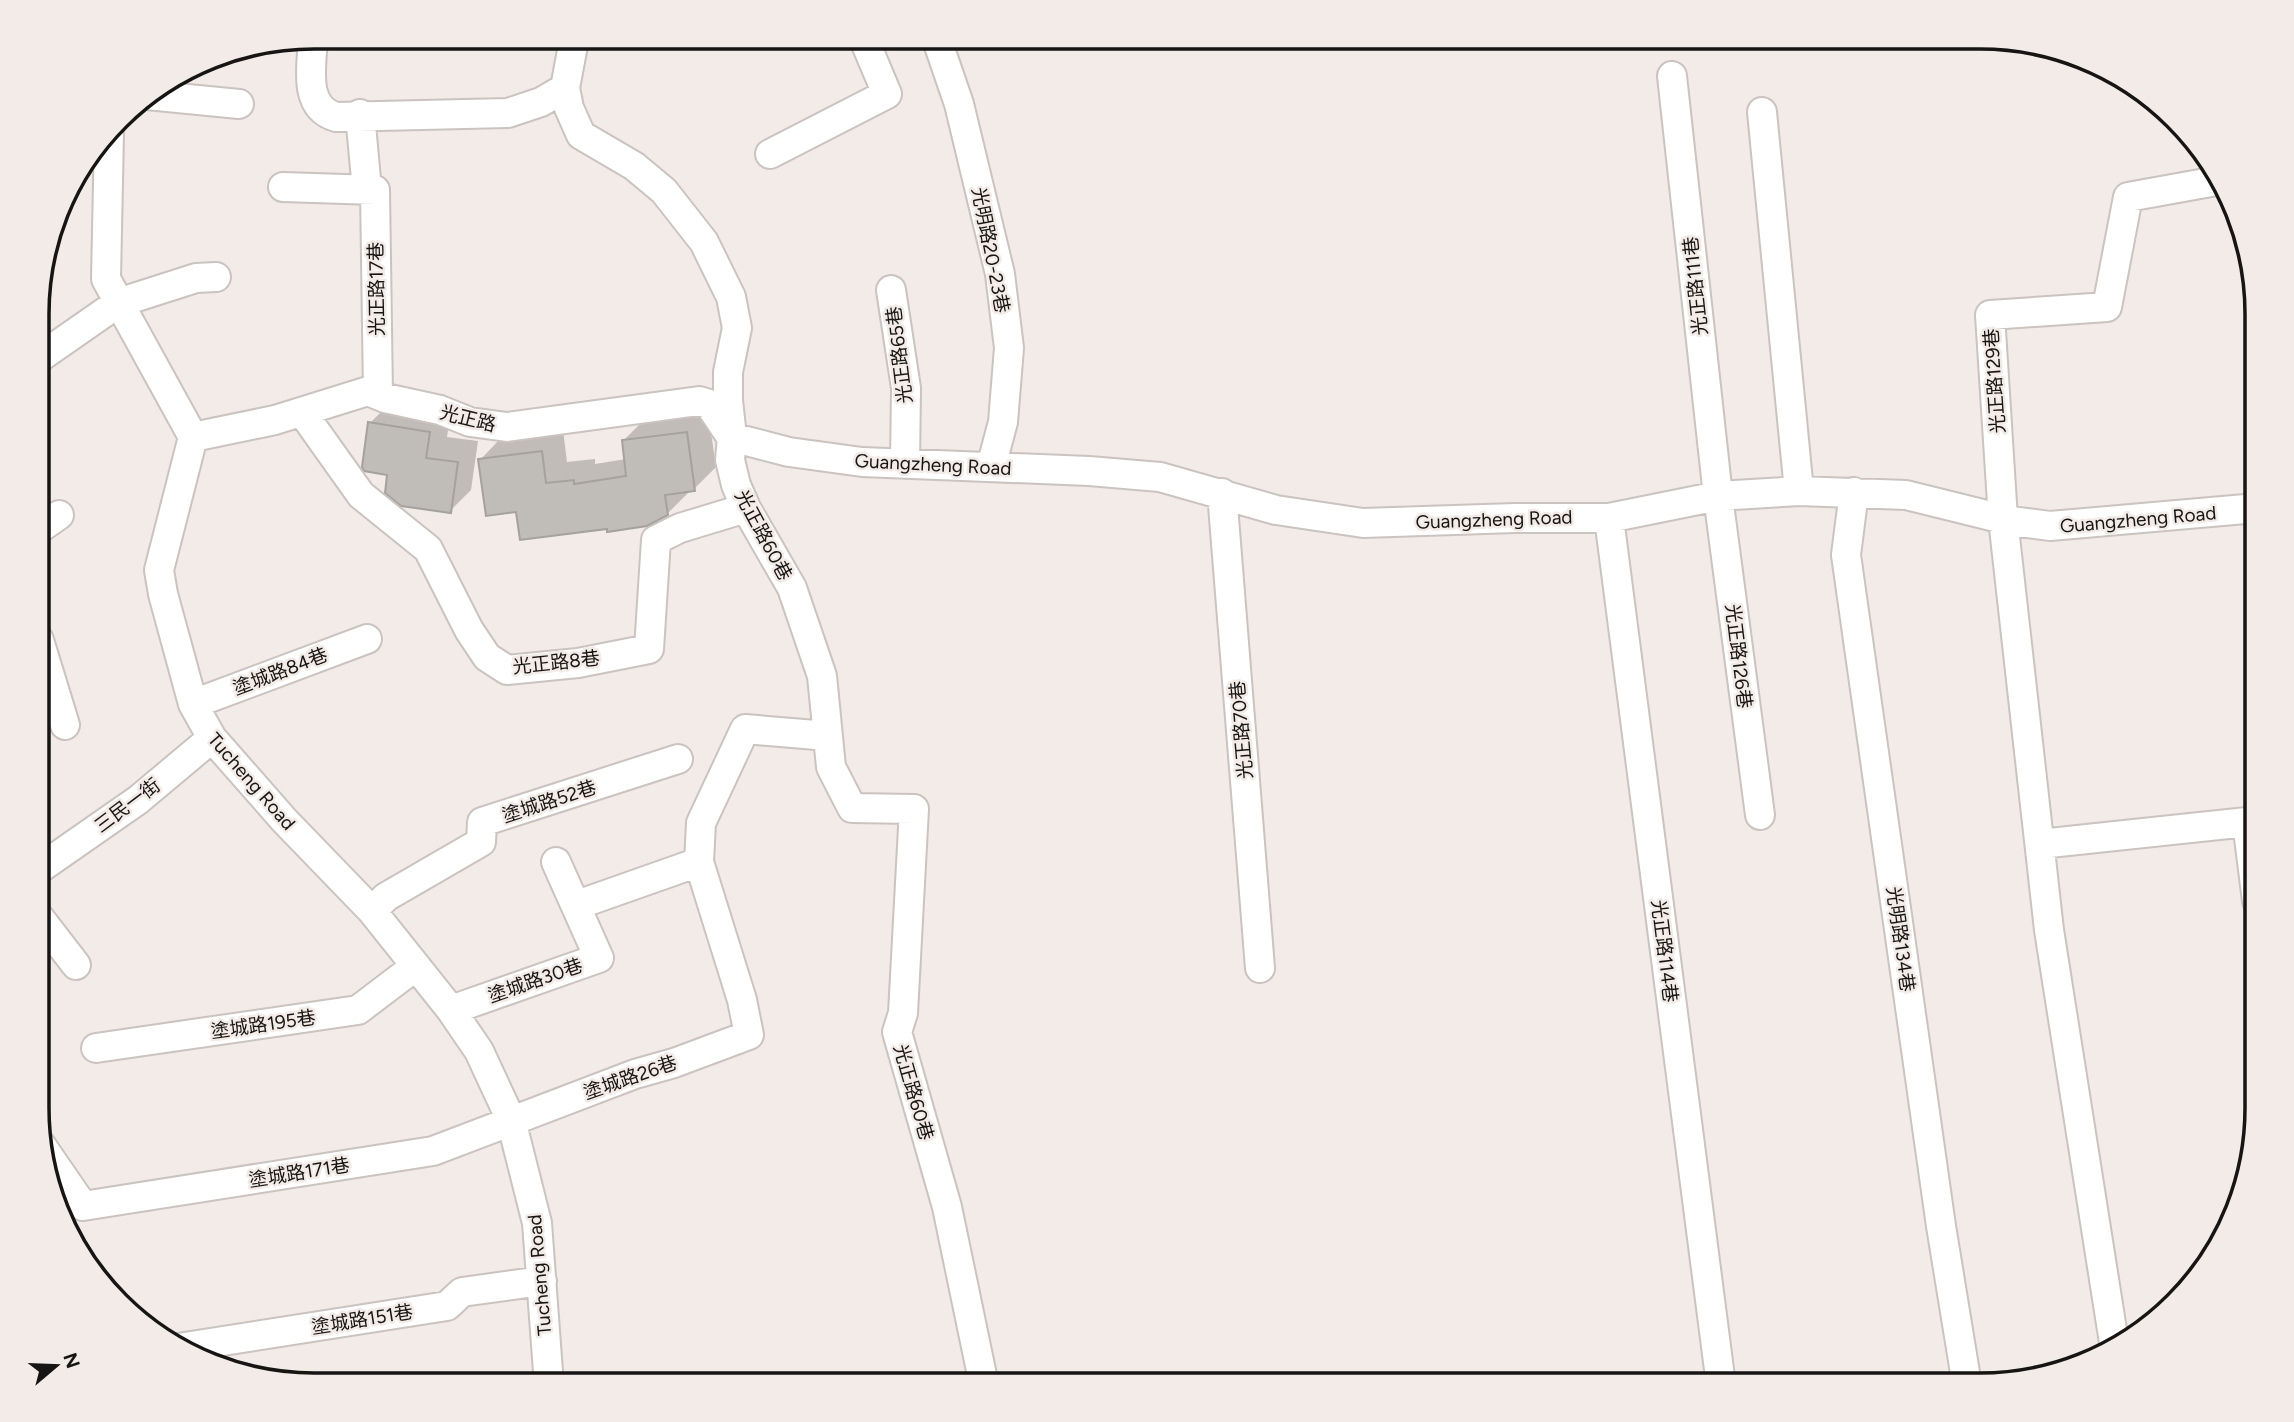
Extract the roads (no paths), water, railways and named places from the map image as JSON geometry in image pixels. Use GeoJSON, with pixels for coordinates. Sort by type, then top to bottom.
{"type":"FeatureCollection","features":[{"type":"Feature","properties":{"kind":"street"},"geometry":{"type":"LineString","coordinates":[[313,49],[312,93],[318,108],[336,117],[360,114],[508,113],[541,102],[565,89],[571,49]]}},
{"type":"Feature","properties":{"kind":"street"},"geometry":{"type":"LineString","coordinates":[[770,154],[887,94],[868,49]]}},
{"type":"Feature","properties":{"kind":"street","name":"光明路20-23巷"},"geometry":{"type":"LineString","coordinates":[[940,49],[959,104],[1000,274],[1009,348],[1003,422],[991,467]]}},
{"type":"Feature","properties":{"kind":"street","name":"光正路111巷"},"geometry":{"type":"LineString","coordinates":[[1672,76],[1718,496]]}},
{"type":"Feature","properties":{"kind":"street","name":"光正路60巷"},"geometry":{"type":"LineString","coordinates":[[565,89],[569,108],[581,135],[634,166],[664,191],[704,242],[724,282],[735,313],[737,328],[728,372],[732,438],[730,460],[736,485],[746,508],[792,588],[822,676],[831,767],[852,808],[915,808],[903,1013],[897,1032],[947,1207],[982,1373]]}},
{"type":"Feature","properties":{"kind":"street"},"geometry":{"type":"LineString","coordinates":[[163,97],[239,104]]}},
{"type":"Feature","properties":{"kind":"street"},"geometry":{"type":"LineString","coordinates":[[1762,112],[1799,491]]}},
{"type":"Feature","properties":{"kind":"street","name":"光正路17巷"},"geometry":{"type":"LineString","coordinates":[[360,114],[367,190],[375,190],[378,395]]}},
{"type":"Feature","properties":{"kind":"street"},"geometry":{"type":"LineString","coordinates":[[109,147],[106,279],[193,437]]}},
{"type":"Feature","properties":{"kind":"street","name":"光正路129巷"},"geometry":{"type":"LineString","coordinates":[[2003,519],[1990,315],[2106,307],[2128,197],[2210,182]]}},
{"type":"Feature","properties":{"kind":"street"},"geometry":{"type":"LineString","coordinates":[[283,187],[367,190]]}},
{"type":"Feature","properties":{"kind":"street"},"geometry":{"type":"LineString","coordinates":[[49,351],[118,303],[206,271]]}},
{"type":"Feature","properties":{"kind":"street","name":"光正路65巷"},"geometry":{"type":"LineString","coordinates":[[891,290],[906,388],[905,463]]}},
{"type":"Feature","properties":{"kind":"street","name":"光正路"},"geometry":{"type":"LineString","coordinates":[[193,437],[275,420],[368,391],[440,410],[470,422],[507,427],[699,401],[709,404],[732,438]]}},
{"type":"Feature","properties":{"kind":"street","name":"光正路8巷"},"geometry":{"type":"LineString","coordinates":[[302,412],[361,495],[428,549],[469,630],[487,657],[507,670],[578,663],[649,649],[656,540],[680,528],[746,508]]}},
{"type":"Feature","properties":{"kind":"street","name":"Tucheng Road"},"geometry":{"type":"LineString","coordinates":[[193,437],[159,570],[193,704],[212,738],[284,820],[372,911],[451,1010],[479,1051],[511,1120],[537,1223],[548,1373]]}},
{"type":"Feature","properties":{"kind":"street","name":"Guangzheng Road"},"geometry":{"type":"LineString","coordinates":[[732,438],[789,452],[862,462],[1089,471],[1160,477],[1276,510],[1363,523],[1609,518],[1718,496],[1799,491],[1906,495],[2003,519],[2050,526],[2245,509]]}},
{"type":"Feature","properties":{"kind":"street","name":"光明路134巷"},"geometry":{"type":"LineString","coordinates":[[1854,492],[1846,555],[1941,1226],[1965,1373]]}},
{"type":"Feature","properties":{"kind":"street","name":"光正路70巷"},"geometry":{"type":"LineString","coordinates":[[1223,493],[1260,968]]}},
{"type":"Feature","properties":{"kind":"street","name":"光正路126巷"},"geometry":{"type":"LineString","coordinates":[[1718,496],[1760,815]]}},
{"type":"Feature","properties":{"kind":"street","name":"光正路114巷"},"geometry":{"type":"LineString","coordinates":[[1609,518],[1719,1373]]}},
{"type":"Feature","properties":{"kind":"street"},"geometry":{"type":"LineString","coordinates":[[2003,519],[2049,930],[2113,1338]]}},
{"type":"Feature","properties":{"kind":"street","name":"塗城路84巷"},"geometry":{"type":"LineString","coordinates":[[193,704],[367,639]]}},
{"type":"Feature","properties":{"kind":"street"},"geometry":{"type":"LineString","coordinates":[[49,693],[65,725]]}},
{"type":"Feature","properties":{"kind":"street"},"geometry":{"type":"LineString","coordinates":[[577,905],[699,862],[701,823],[745,729],[828,736]]}},
{"type":"Feature","properties":{"kind":"street","name":"三民一街"},"geometry":{"type":"LineString","coordinates":[[49,862],[138,800],[212,738]]}},
{"type":"Feature","properties":{"kind":"street","name":"塗城路52巷"},"geometry":{"type":"LineString","coordinates":[[372,911],[386,897],[481,842],[482,822],[678,760]]}},
{"type":"Feature","properties":{"kind":"street"},"geometry":{"type":"LineString","coordinates":[[2040,844],[2245,822]]}},
{"type":"Feature","properties":{"kind":"street","name":"塗城路30巷"},"geometry":{"type":"LineString","coordinates":[[451,1010],[599,958],[556,862]]}},
{"type":"Feature","properties":{"kind":"street","name":"塗城路26巷"},"geometry":{"type":"LineString","coordinates":[[511,1120],[750,1035],[742,1000],[699,862]]}},
{"type":"Feature","properties":{"kind":"street"},"geometry":{"type":"LineString","coordinates":[[49,930],[76,965]]}},
{"type":"Feature","properties":{"kind":"street","name":"塗城路195巷"},"geometry":{"type":"LineString","coordinates":[[96,1048],[358,1010],[416,966]]}},
{"type":"Feature","properties":{"kind":"street","name":"塗城路171巷"},"geometry":{"type":"LineString","coordinates":[[55,1166],[83,1206],[433,1151],[511,1120]]}},
{"type":"Feature","properties":{"kind":"street","name":"塗城路151巷"},"geometry":{"type":"LineString","coordinates":[[196,1345],[447,1306],[462,1293],[542,1280]]}}]}
